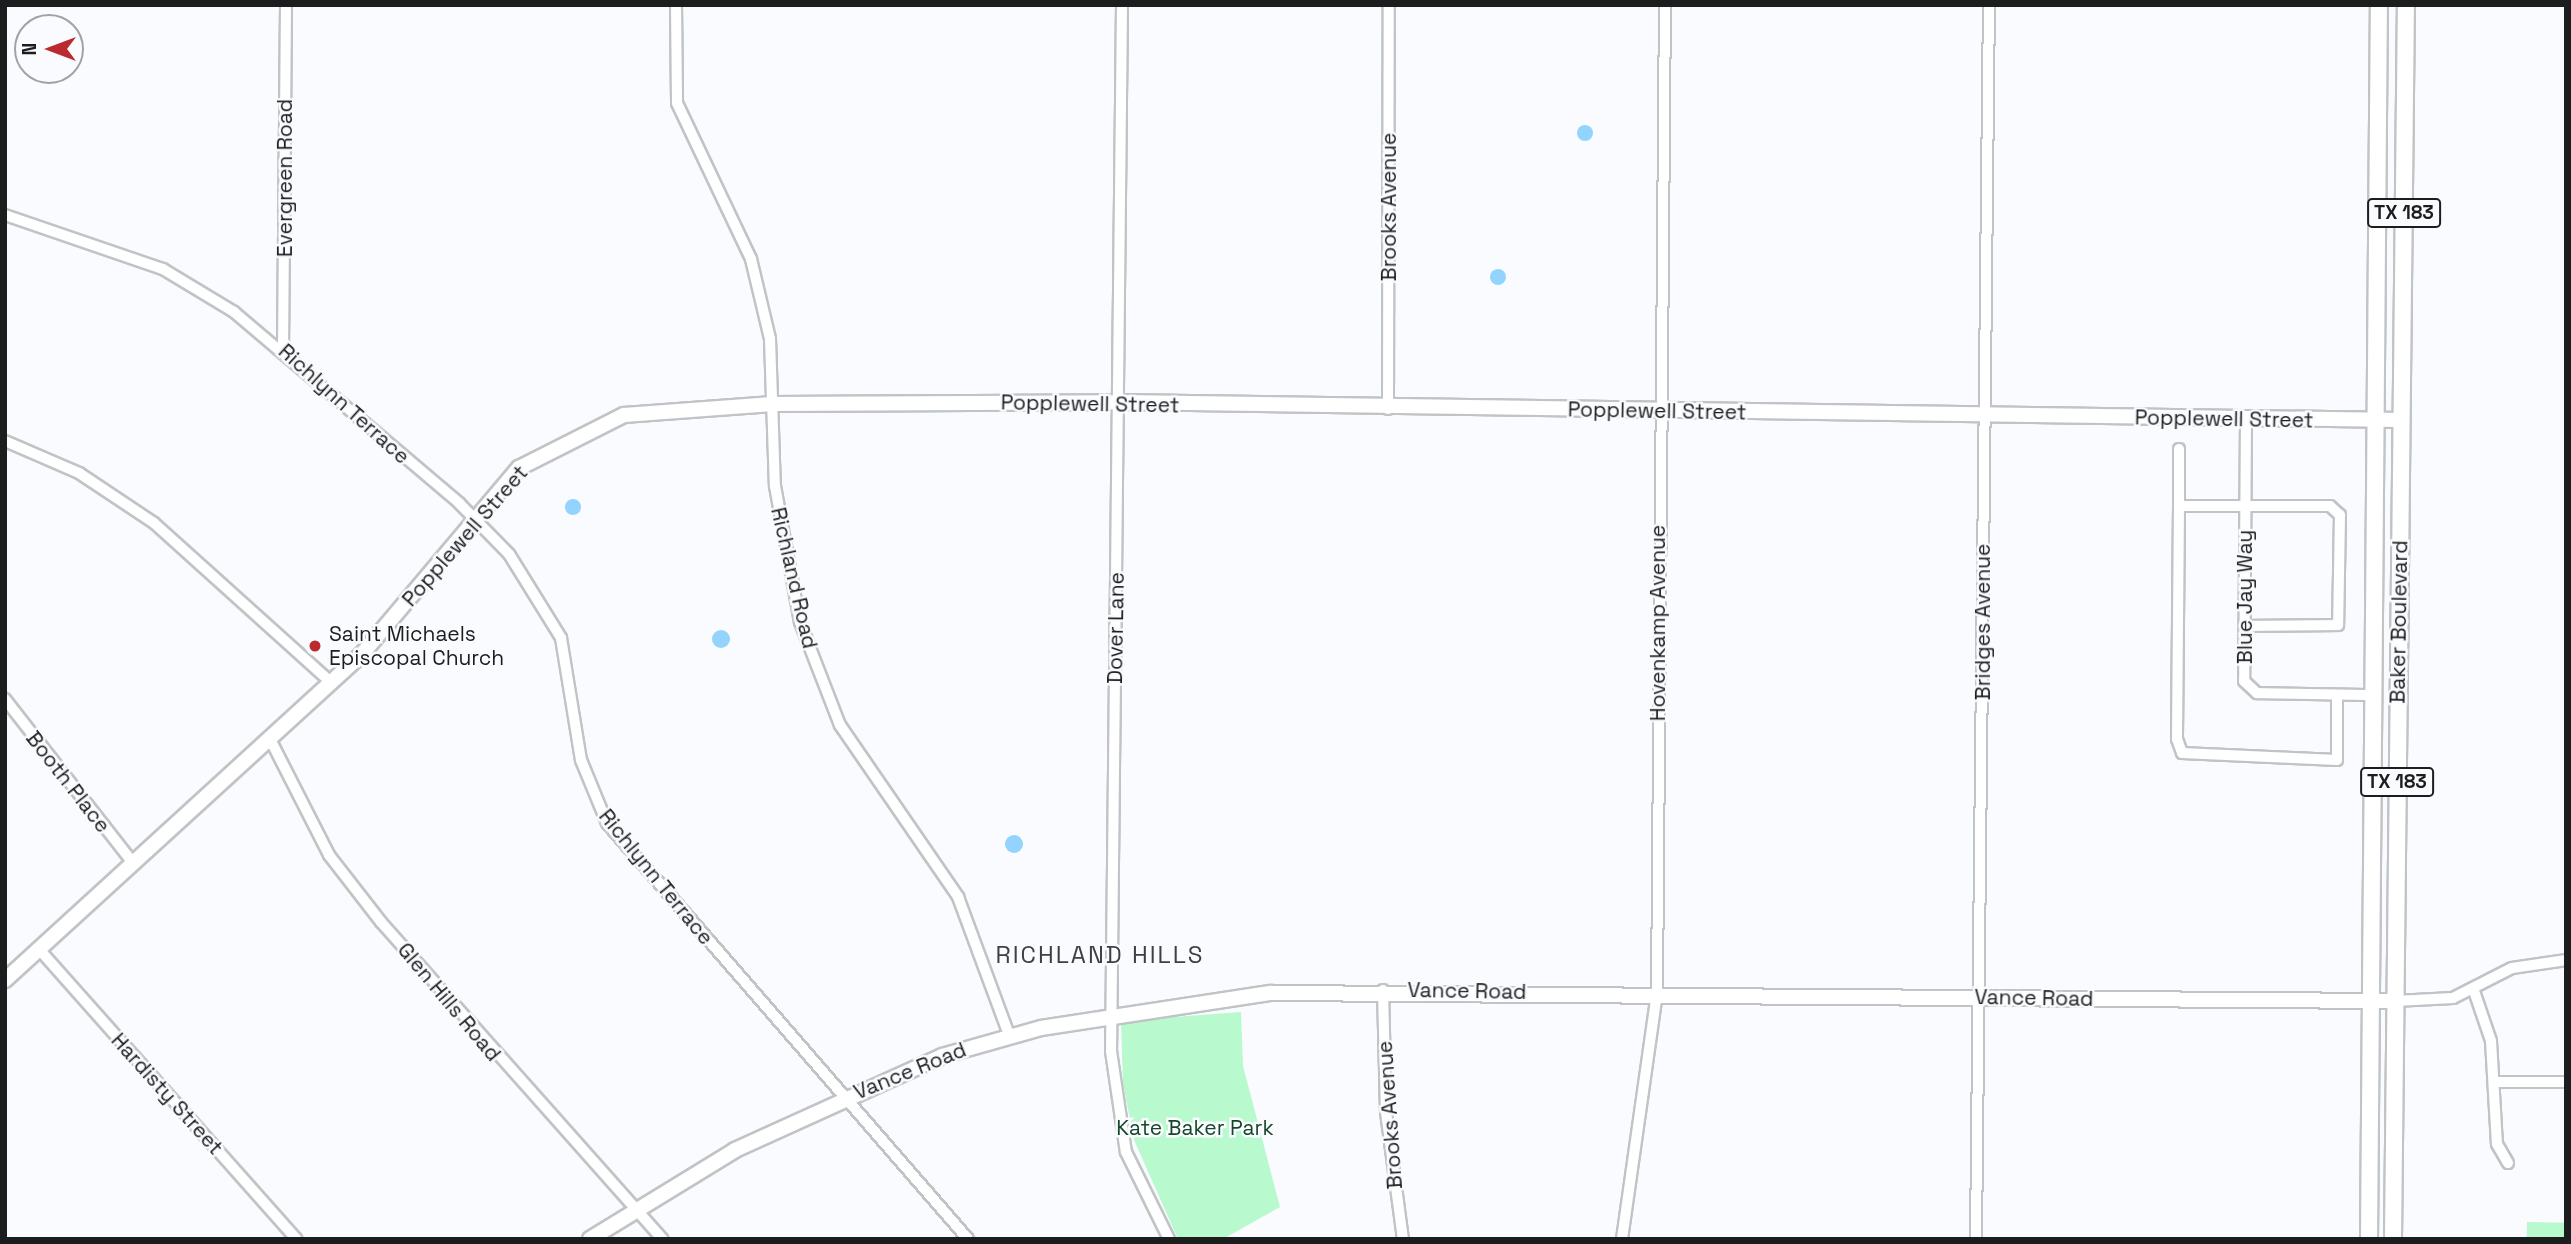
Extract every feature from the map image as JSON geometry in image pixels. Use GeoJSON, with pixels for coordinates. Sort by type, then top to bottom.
{"type":"FeatureCollection","features":[{"type":"Feature","properties":{"kind":"main road","name":"Baker Boulevard"},"geometry":{"type":"LineString","coordinates":[[2369,1239],[2379,5]]}},
{"type":"Feature","properties":{"kind":"main road","name":"Baker Boulevard"},"geometry":{"type":"LineString","coordinates":[[2393,1239],[2406,5]]}},
{"type":"Feature","properties":{"kind":"street","name":"Evergreen Road"},"geometry":{"type":"LineString","coordinates":[[283,350],[286,5]]}},
{"type":"Feature","properties":{"kind":"street","name":"Richland Road"},"geometry":{"type":"LineString","coordinates":[[676,5],[677,103],[751,259],[769,339],[782,542],[812,659],[840,725],[954,888],[1009,1035]]}},
{"type":"Feature","properties":{"kind":"street","name":"Dover Lane"},"geometry":{"type":"LineString","coordinates":[[1122,5],[1120,402],[1111,1016],[1119,1127],[1137,1180],[1169,1239]]}},
{"type":"Feature","properties":{"kind":"street","name":"Brooks Avenue"},"geometry":{"type":"LineString","coordinates":[[1388,409],[1389,5]]}},
{"type":"Feature","properties":{"kind":"street","name":"Hovenkamp Avenue"},"geometry":{"type":"LineString","coordinates":[[1622,1239],[1657,993],[1659,411],[1665,5]]}},
{"type":"Feature","properties":{"kind":"street","name":"Bridges Avenue"},"geometry":{"type":"LineString","coordinates":[[1976,1239],[1989,5]]}},
{"type":"Feature","properties":{"kind":"street","name":"Richlynn Terrace"},"geometry":{"type":"LineString","coordinates":[[5,215],[163,269],[283,350],[475,519],[537,592],[561,638],[581,760],[607,822],[968,1239]]}},
{"type":"Feature","properties":{"kind":"street","name":"Popplewell Street"},"geometry":{"type":"LineString","coordinates":[[5,979],[332,683],[519,467],[624,415],[773,404],[1120,402],[1388,409],[2401,420]]}},
{"type":"Feature","properties":{"kind":"street","name":"Blue Jay Way"},"geometry":{"type":"LineString","coordinates":[[2246,420],[2244,681],[2251,689],[2375,695]]}},
{"type":"Feature","properties":{"kind":"street"},"geometry":{"type":"LineString","coordinates":[[5,441],[79,473],[154,523],[332,683]]}},
{"type":"Feature","properties":{"kind":"street"},"geometry":{"type":"LineString","coordinates":[[2179,449],[2177,738],[2182,753],[2337,760],[2337,695]]}},
{"type":"Feature","properties":{"kind":"street"},"geometry":{"type":"LineString","coordinates":[[2179,506],[2330,506],[2340,515],[2339,625],[2245,625]]}},
{"type":"Feature","properties":{"kind":"street","name":"Booth Place"},"geometry":{"type":"LineString","coordinates":[[5,699],[133,863]]}},
{"type":"Feature","properties":{"kind":"street","name":"Glen Hills Road"},"geometry":{"type":"LineString","coordinates":[[271,741],[311,825],[373,912],[662,1239]]}},
{"type":"Feature","properties":{"kind":"street","name":"Hardisty Street"},"geometry":{"type":"LineString","coordinates":[[38,948],[296,1239]]}},
{"type":"Feature","properties":{"kind":"street"},"geometry":{"type":"LineString","coordinates":[[2395,1001],[2442,1000],[2537,960],[2566,960]]}},
{"type":"Feature","properties":{"kind":"street"},"geometry":{"type":"LineString","coordinates":[[2473,988],[2487,1019],[2496,1082],[2497,1144],[2508,1163]]}},
{"type":"Feature","properties":{"kind":"street","name":"Brooks Avenue"},"geometry":{"type":"LineString","coordinates":[[1383,990],[1386,1112],[1403,1239]]}},
{"type":"Feature","properties":{"kind":"street","name":"Vance Road"},"geometry":{"type":"LineString","coordinates":[[590,1239],[634,1208],[847,1097],[1009,1035],[1111,1016],[1271,993],[1383,990],[2395,1001]]}},
{"type":"Feature","properties":{"kind":"street"},"geometry":{"type":"LineString","coordinates":[[2496,1082],[2566,1082]]}},
{"type":"Feature","properties":{"kind":"green space","name":"Kate Baker Park"},"geometry":{"type":"Polygon","coordinates":[[[1241,1012],[1243,1066],[1280,1207],[1223,1239],[1178,1239],[1134,1140],[1123,1083],[1121,1021],[1241,1012]]]}},
{"type":"Feature","properties":{"kind":"green space"},"geometry":{"type":"Polygon","coordinates":[[[2527,1222],[2566,1223],[2566,1239],[2527,1239],[2527,1222]]]}},
{"type":"Feature","properties":{"kind":"water"},"geometry":{"type":"Polygon","coordinates":[[[1582,125],[1588,125],[1593,133],[1591,139],[1582,141],[1577,136],[1577,130],[1582,125]]]}},
{"type":"Feature","properties":{"kind":"water"},"geometry":{"type":"Polygon","coordinates":[[[1498,269],[1504,271],[1504,283],[1498,285],[1492,283],[1490,277],[1492,271],[1498,269]]]}},
{"type":"Feature","properties":{"kind":"water"},"geometry":{"type":"Polygon","coordinates":[[[573,499],[579,501],[579,513],[573,515],[567,513],[565,507],[567,501],[573,499]]]}},
{"type":"Feature","properties":{"kind":"water"},"geometry":{"type":"Polygon","coordinates":[[[721,630],[727,633],[730,639],[727,645],[721,648],[715,645],[712,639],[715,633],[721,630]]]}},
{"type":"Feature","properties":{"kind":"water"},"geometry":{"type":"Polygon","coordinates":[[[1014,835],[1020,838],[1023,844],[1020,850],[1014,853],[1008,850],[1005,844],[1008,838],[1014,835]]]}},
{"type":"Feature","properties":{"kind":"place","name":"Saint Michaels Episcopal Church"},"geometry":{"type":"Point","coordinates":[315,646]}},
{"type":"Feature","properties":{"kind":"district","name":"RICHLAND HILLS"},"geometry":{"type":"Point","coordinates":[1100,955]}}]}
